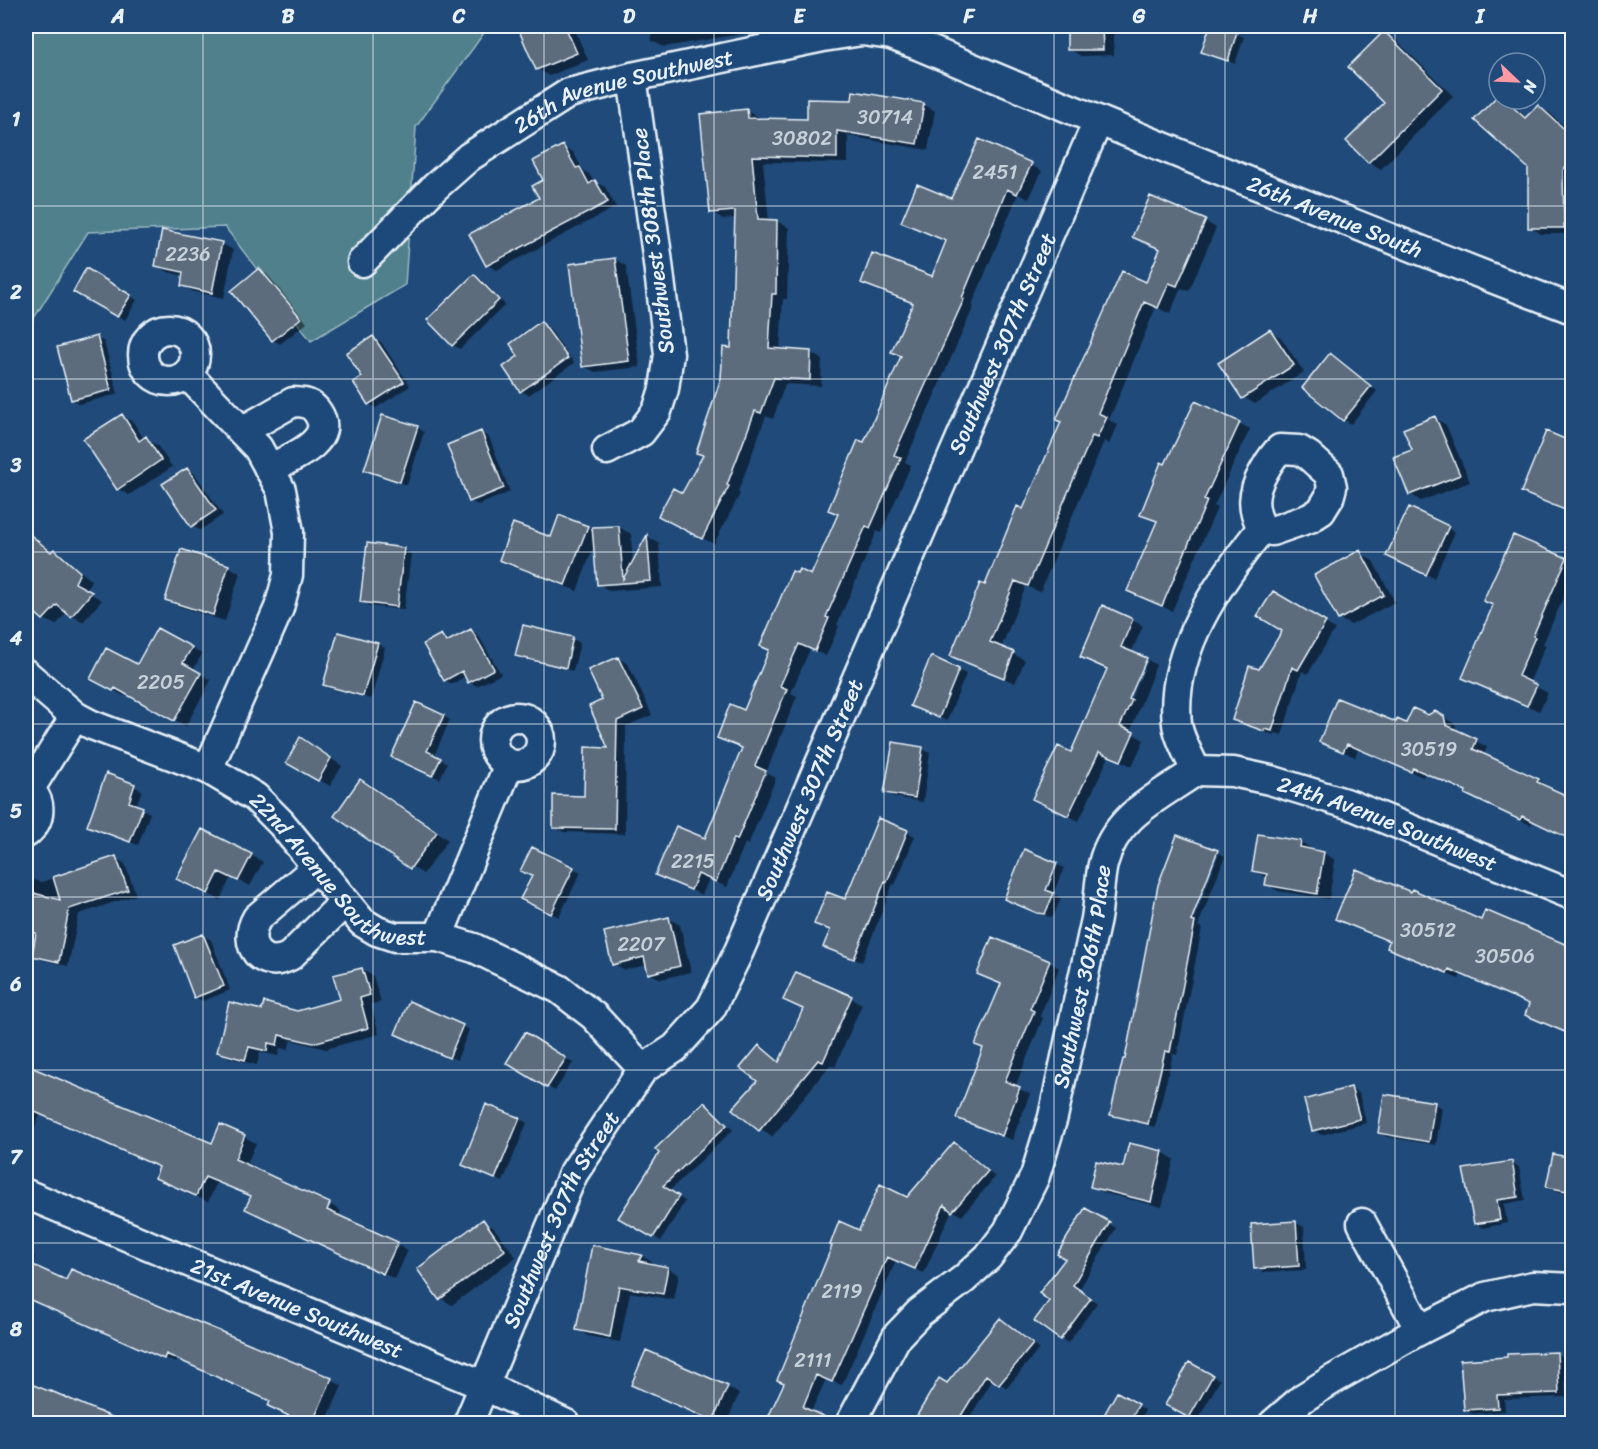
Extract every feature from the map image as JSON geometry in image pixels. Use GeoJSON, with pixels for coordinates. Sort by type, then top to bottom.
{"type":"FeatureCollection","features":[{"type":"Feature","properties":{"kind":"street","name":"26th Avenue Southwest"},"geometry":{"type":"LineString","coordinates":[[362,262],[434,188],[469,158],[569,93],[632,77],[823,37],[862,31],[923,36],[1098,121]]}},
{"type":"Feature","properties":{"kind":"street","name":"Southwest 308th Place"},"geometry":{"type":"LineString","coordinates":[[607,450],[641,432],[657,411],[664,389],[669,354],[632,77]]}},
{"type":"Feature","properties":{"kind":"street","name":"26th Avenue South"},"geometry":{"type":"LineString","coordinates":[[1098,121],[1396,242],[1572,309]]}},
{"type":"Feature","properties":{"kind":"street","name":"Southwest 307th Street"},"geometry":{"type":"LineString","coordinates":[[468,1424],[573,1174],[643,1069],[675,1048],[711,1008],[739,951],[1098,121]]}},
{"type":"Feature","properties":{"kind":"street"},"geometry":{"type":"LineString","coordinates":[[187,374],[258,448],[281,490],[289,532],[288,575],[279,608],[208,769]]}},
{"type":"Feature","properties":{"kind":"street"},"geometry":{"type":"LineString","coordinates":[[242,431],[293,402],[303,402],[318,412],[322,421],[322,431],[318,440],[269,469]]}},
{"type":"Feature","properties":{"kind":"street"},"geometry":{"type":"LineString","coordinates":[[1196,771],[1177,725],[1178,691],[1185,657],[1214,593],[1262,528]]}},
{"type":"Feature","properties":{"kind":"street","name":"22nd Avenue Southwest"},"geometry":{"type":"LineString","coordinates":[[26,674],[75,716],[92,725],[208,769],[255,797],[281,824],[362,922],[377,932],[395,938],[438,937],[474,948],[559,989],[594,1016],[643,1069]]}},
{"type":"Feature","properties":{"kind":"street"},"geometry":{"type":"LineString","coordinates":[[26,833],[37,820],[39,812],[38,803],[27,789],[75,716]]}},
{"type":"Feature","properties":{"kind":"street"},"geometry":{"type":"LineString","coordinates":[[438,937],[509,764]]}},
{"type":"Feature","properties":{"kind":"street","name":"24th Avenue Southwest"},"geometry":{"type":"LineString","coordinates":[[1196,771],[1233,772],[1270,780],[1351,805],[1572,895]]}},
{"type":"Feature","properties":{"kind":"street","name":"Southwest 306th Place"},"geometry":{"type":"LineString","coordinates":[[849,1424],[897,1335],[919,1313],[964,1279],[988,1257],[1008,1231],[1035,1176],[1053,1117],[1096,919],[1100,899],[1100,880],[1108,847],[1132,814],[1196,771]]}},
{"type":"Feature","properties":{"kind":"street"},"geometry":{"type":"LineString","coordinates":[[317,867],[257,918],[250,938],[254,948],[268,959],[283,960],[290,956],[345,902]]}},
{"type":"Feature","properties":{"kind":"street","name":"21st Avenue Southwest"},"geometry":{"type":"LineString","coordinates":[[26,1194],[484,1386],[566,1424]]}},
{"type":"Feature","properties":{"kind":"street"},"geometry":{"type":"LineString","coordinates":[[1362,1223],[1420,1330]]}},
{"type":"Feature","properties":{"kind":"street"},"geometry":{"type":"LineString","coordinates":[[1273,1424],[1303,1398],[1420,1330],[1485,1297],[1533,1286],[1572,1288]]}},
{"type":"Feature","properties":{"kind":"green space"},"geometry":{"type":"Polygon","coordinates":[[[26,26],[489,26],[416,127],[405,285],[311,341],[225,227],[88,232],[26,331],[26,26]]]}},
{"type":"Feature","properties":{"kind":"building"},"geometry":{"type":"Polygon","coordinates":[[[517,26],[565,26],[577,53],[536,70],[517,26]]]}},
{"type":"Feature","properties":{"kind":"building"},"geometry":{"type":"Polygon","coordinates":[[[1067,26],[1102,26],[1103,50],[1067,50],[1067,26]]]}},
{"type":"Feature","properties":{"kind":"building"},"geometry":{"type":"Polygon","coordinates":[[[1210,26],[1219,26],[1237,32],[1228,61],[1201,52],[1210,26]]]}},
{"type":"Feature","properties":{"kind":"building"},"geometry":{"type":"Polygon","coordinates":[[[1384,31],[1442,89],[1368,163],[1346,141],[1384,103],[1348,67],[1384,31]]]}},
{"type":"Feature","properties":{"kind":"building"},"geometry":{"type":"Polygon","coordinates":[[[853,91],[924,103],[917,144],[837,131],[837,158],[752,156],[758,219],[777,220],[776,294],[772,294],[769,348],[811,351],[810,380],[774,378],[761,413],[755,411],[727,485],[729,486],[702,539],[658,516],[673,488],[682,493],[703,455],[696,453],[721,378],[723,347],[731,348],[735,211],[710,213],[700,114],[747,109],[748,118],[807,119],[807,99],[852,100],[853,91]]]}},
{"type":"Feature","properties":{"kind":"building"},"geometry":{"type":"Polygon","coordinates":[[[1487,106],[1487,111],[1517,111],[1525,118],[1532,111],[1545,111],[1572,136],[1572,159],[1563,170],[1564,228],[1528,228],[1528,168],[1474,120],[1487,106]]]}},
{"type":"Feature","properties":{"kind":"building"},"geometry":{"type":"Polygon","coordinates":[[[979,139],[1032,163],[1017,194],[1007,189],[962,298],[964,299],[894,455],[901,458],[870,528],[866,526],[826,617],[829,618],[815,651],[799,644],[780,686],[787,689],[755,766],[766,771],[737,840],[734,838],[716,882],[698,874],[691,890],[655,875],[676,826],[705,838],[742,748],[717,738],[730,704],[744,710],[769,650],[760,646],[792,571],[797,573],[799,569],[811,575],[838,514],[828,510],[858,440],[864,442],[901,356],[891,352],[913,303],[861,283],[872,253],[932,276],[946,241],[901,222],[917,184],[951,198],[979,139]]]}},
{"type":"Feature","properties":{"kind":"building"},"geometry":{"type":"Polygon","coordinates":[[[563,145],[576,168],[580,167],[589,184],[595,180],[608,202],[486,266],[469,234],[539,198],[532,186],[543,180],[533,161],[563,145]]]}},
{"type":"Feature","properties":{"kind":"building"},"geometry":{"type":"Polygon","coordinates":[[[1150,196],[1206,220],[1177,286],[1169,283],[1158,308],[1144,302],[1098,413],[1107,417],[1097,438],[1092,436],[1028,586],[1015,581],[990,642],[1014,652],[1004,678],[950,656],[980,583],[985,585],[1017,506],[1023,509],[1061,422],[1056,420],[1122,271],[1146,282],[1160,249],[1132,237],[1150,196]]]}},
{"type":"Feature","properties":{"kind":"building"},"geometry":{"type":"Polygon","coordinates":[[[162,230],[222,242],[212,293],[181,286],[183,272],[155,266],[162,230]]]}},
{"type":"Feature","properties":{"kind":"building"},"geometry":{"type":"Polygon","coordinates":[[[615,258],[629,361],[582,367],[569,264],[615,258]]]}},
{"type":"Feature","properties":{"kind":"building"},"geometry":{"type":"Polygon","coordinates":[[[86,268],[131,295],[117,317],[73,292],[86,268]]]}},
{"type":"Feature","properties":{"kind":"building"},"geometry":{"type":"Polygon","coordinates":[[[259,268],[301,318],[272,341],[231,291],[259,268]]]}},
{"type":"Feature","properties":{"kind":"building"},"geometry":{"type":"Polygon","coordinates":[[[474,274],[499,300],[452,346],[427,320],[474,274]]]}},
{"type":"Feature","properties":{"kind":"building"},"geometry":{"type":"Polygon","coordinates":[[[541,321],[568,358],[520,392],[503,367],[518,356],[510,344],[541,321]]]}},
{"type":"Feature","properties":{"kind":"building"},"geometry":{"type":"Polygon","coordinates":[[[1270,329],[1294,365],[1242,399],[1218,363],[1270,329]]]}},
{"type":"Feature","properties":{"kind":"building"},"geometry":{"type":"Polygon","coordinates":[[[97,336],[111,390],[71,400],[57,347],[97,336]]]}},
{"type":"Feature","properties":{"kind":"building"},"geometry":{"type":"Polygon","coordinates":[[[373,336],[404,382],[368,405],[353,382],[362,377],[346,353],[373,336]]]}},
{"type":"Feature","properties":{"kind":"building"},"geometry":{"type":"Polygon","coordinates":[[[1330,353],[1371,386],[1343,421],[1302,388],[1330,353]]]}},
{"type":"Feature","properties":{"kind":"building"},"geometry":{"type":"Polygon","coordinates":[[[1195,401],[1240,422],[1204,500],[1207,501],[1162,606],[1127,591],[1157,521],[1140,515],[1161,462],[1165,464],[1195,401]]]}},
{"type":"Feature","properties":{"kind":"building"},"geometry":{"type":"Polygon","coordinates":[[[122,414],[139,441],[146,436],[161,460],[117,490],[83,439],[122,414]]]}},
{"type":"Feature","properties":{"kind":"building"},"geometry":{"type":"Polygon","coordinates":[[[382,415],[418,426],[400,482],[364,470],[382,415]]]}},
{"type":"Feature","properties":{"kind":"building"},"geometry":{"type":"Polygon","coordinates":[[[1435,416],[1460,475],[1409,495],[1393,457],[1412,450],[1403,429],[1435,416]]]}},
{"type":"Feature","properties":{"kind":"building"},"geometry":{"type":"Polygon","coordinates":[[[481,431],[504,488],[469,502],[447,445],[481,431]]]}},
{"type":"Feature","properties":{"kind":"building"},"geometry":{"type":"Polygon","coordinates":[[[1546,431],[1572,442],[1572,513],[1521,492],[1546,431]]]}},
{"type":"Feature","properties":{"kind":"building"},"geometry":{"type":"Polygon","coordinates":[[[187,468],[216,510],[191,527],[162,484],[187,468]]]}},
{"type":"Feature","properties":{"kind":"building"},"geometry":{"type":"Polygon","coordinates":[[[1409,507],[1449,526],[1426,575],[1386,556],[1409,507]]]}},
{"type":"Feature","properties":{"kind":"building"},"geometry":{"type":"Polygon","coordinates":[[[559,515],[588,526],[565,585],[499,560],[513,523],[551,537],[559,515]]]}},
{"type":"Feature","properties":{"kind":"building"},"geometry":{"type":"Polygon","coordinates":[[[619,526],[623,579],[647,535],[651,581],[597,585],[592,527],[619,526]]]}},
{"type":"Feature","properties":{"kind":"building"},"geometry":{"type":"Polygon","coordinates":[[[26,531],[51,552],[54,549],[80,572],[75,583],[92,592],[71,617],[57,605],[43,620],[26,605],[26,531]]]}},
{"type":"Feature","properties":{"kind":"building"},"geometry":{"type":"Polygon","coordinates":[[[1513,535],[1567,558],[1518,676],[1537,685],[1527,706],[1462,678],[1493,605],[1483,601],[1513,535]]]}},
{"type":"Feature","properties":{"kind":"building"},"geometry":{"type":"Polygon","coordinates":[[[367,543],[404,548],[397,607],[360,602],[367,543]]]}},
{"type":"Feature","properties":{"kind":"building"},"geometry":{"type":"Polygon","coordinates":[[[181,549],[229,565],[213,615],[165,600],[181,549]]]}},
{"type":"Feature","properties":{"kind":"building"},"geometry":{"type":"Polygon","coordinates":[[[1360,550],[1384,595],[1338,620],[1314,575],[1360,550]]]}},
{"type":"Feature","properties":{"kind":"building"},"geometry":{"type":"Polygon","coordinates":[[[1273,591],[1326,622],[1298,670],[1292,667],[1272,731],[1265,729],[1264,731],[1232,720],[1249,666],[1259,669],[1282,631],[1257,616],[1273,591]]]}},
{"type":"Feature","properties":{"kind":"building"},"geometry":{"type":"Polygon","coordinates":[[[1102,605],[1133,619],[1121,647],[1147,658],[1120,726],[1134,732],[1121,761],[1099,752],[1068,816],[1032,799],[1058,746],[1071,752],[1107,669],[1080,657],[1102,605]]]}},
{"type":"Feature","properties":{"kind":"building"},"geometry":{"type":"Polygon","coordinates":[[[523,625],[573,637],[566,668],[515,656],[523,625]]]}},
{"type":"Feature","properties":{"kind":"building"},"geometry":{"type":"Polygon","coordinates":[[[157,628],[192,647],[183,663],[201,673],[174,721],[115,688],[113,691],[90,679],[106,648],[137,664],[157,628]]]}},
{"type":"Feature","properties":{"kind":"building"},"geometry":{"type":"Polygon","coordinates":[[[471,629],[494,669],[468,683],[462,671],[444,681],[423,644],[441,634],[446,642],[471,629]]]}},
{"type":"Feature","properties":{"kind":"building"},"geometry":{"type":"Polygon","coordinates":[[[338,632],[378,643],[363,696],[323,685],[338,632]]]}},
{"type":"Feature","properties":{"kind":"building"},"geometry":{"type":"Polygon","coordinates":[[[931,656],[959,669],[939,718],[910,706],[931,656]]]}},
{"type":"Feature","properties":{"kind":"building"},"geometry":{"type":"Polygon","coordinates":[[[618,657],[643,709],[617,721],[615,829],[553,828],[553,795],[584,796],[585,747],[608,748],[589,706],[602,700],[588,670],[618,657]]]}},
{"type":"Feature","properties":{"kind":"building"},"geometry":{"type":"Polygon","coordinates":[[[1337,698],[1396,722],[1397,719],[1406,723],[1413,708],[1428,715],[1435,711],[1444,716],[1446,725],[1477,739],[1473,749],[1539,779],[1537,782],[1572,798],[1572,840],[1522,816],[1520,820],[1465,794],[1466,791],[1413,768],[1411,772],[1347,744],[1343,752],[1319,742],[1337,698]]]}},
{"type":"Feature","properties":{"kind":"building"},"geometry":{"type":"Polygon","coordinates":[[[416,702],[444,715],[427,751],[441,758],[432,776],[391,757],[416,702]]]}},
{"type":"Feature","properties":{"kind":"building"},"geometry":{"type":"Polygon","coordinates":[[[300,737],[331,758],[318,781],[286,763],[300,737]]]}},
{"type":"Feature","properties":{"kind":"building"},"geometry":{"type":"Polygon","coordinates":[[[893,742],[923,747],[915,798],[884,793],[893,742]]]}},
{"type":"Feature","properties":{"kind":"building"},"geometry":{"type":"Polygon","coordinates":[[[106,773],[135,784],[129,802],[143,807],[130,842],[87,826],[106,773]]]}},
{"type":"Feature","properties":{"kind":"building"},"geometry":{"type":"Polygon","coordinates":[[[360,779],[437,832],[410,869],[334,816],[360,779]]]}},
{"type":"Feature","properties":{"kind":"building"},"geometry":{"type":"Polygon","coordinates":[[[878,818],[908,830],[854,959],[823,947],[830,930],[814,924],[827,892],[845,899],[878,818]]]}},
{"type":"Feature","properties":{"kind":"building"},"geometry":{"type":"Polygon","coordinates":[[[202,829],[252,854],[238,881],[219,872],[208,894],[176,879],[202,829]]]}},
{"type":"Feature","properties":{"kind":"building"},"geometry":{"type":"Polygon","coordinates":[[[1258,834],[1301,841],[1300,847],[1324,852],[1317,894],[1265,885],[1267,874],[1252,871],[1258,834]]]}},
{"type":"Feature","properties":{"kind":"building"},"geometry":{"type":"Polygon","coordinates":[[[1177,835],[1218,850],[1191,921],[1195,922],[1170,1052],[1165,1051],[1148,1124],[1110,1115],[1123,1059],[1125,1059],[1158,885],[1177,835]]]}},
{"type":"Feature","properties":{"kind":"building"},"geometry":{"type":"Polygon","coordinates":[[[532,847],[574,867],[551,914],[520,899],[532,876],[520,871],[532,847]]]}},
{"type":"Feature","properties":{"kind":"building"},"geometry":{"type":"Polygon","coordinates":[[[1024,849],[1057,863],[1046,890],[1054,893],[1045,914],[1037,913],[1004,899],[1024,849]]]}},
{"type":"Feature","properties":{"kind":"building"},"geometry":{"type":"Polygon","coordinates":[[[116,856],[128,890],[69,909],[59,962],[32,956],[36,933],[26,930],[26,891],[60,900],[53,877],[116,856]]]}},
{"type":"Feature","properties":{"kind":"building"},"geometry":{"type":"Polygon","coordinates":[[[1356,869],[1411,892],[1412,889],[1481,920],[1485,910],[1572,947],[1572,1035],[1525,1015],[1529,1004],[1449,969],[1447,973],[1387,948],[1389,941],[1335,919],[1356,869]]]}},
{"type":"Feature","properties":{"kind":"building"},"geometry":{"type":"Polygon","coordinates":[[[669,917],[680,966],[648,974],[644,957],[612,965],[604,932],[669,917]]]}},
{"type":"Feature","properties":{"kind":"building"},"geometry":{"type":"Polygon","coordinates":[[[203,934],[224,986],[194,998],[174,945],[203,934]]]}},
{"type":"Feature","properties":{"kind":"building"},"geometry":{"type":"Polygon","coordinates":[[[992,937],[1050,961],[1030,1009],[1034,1011],[1005,1081],[1020,1087],[1002,1136],[956,1118],[983,1048],[975,1045],[1001,984],[977,974],[992,937]]]}},
{"type":"Feature","properties":{"kind":"building"},"geometry":{"type":"Polygon","coordinates":[[[362,968],[370,995],[360,998],[368,1028],[313,1043],[279,1035],[277,1045],[268,1043],[267,1051],[249,1047],[245,1060],[217,1052],[229,1002],[262,1010],[264,1002],[297,1011],[340,999],[333,975],[362,968]]]}},
{"type":"Feature","properties":{"kind":"building"},"geometry":{"type":"Polygon","coordinates":[[[796,972],[852,996],[823,1062],[818,1060],[759,1131],[732,1109],[757,1081],[740,1068],[759,1045],[779,1062],[803,1009],[783,1000],[796,972]]]}},
{"type":"Feature","properties":{"kind":"building"},"geometry":{"type":"Polygon","coordinates":[[[409,1001],[463,1025],[449,1058],[395,1034],[409,1001]]]}},
{"type":"Feature","properties":{"kind":"building"},"geometry":{"type":"Polygon","coordinates":[[[525,1032],[566,1058],[547,1088],[506,1063],[525,1032]]]}},
{"type":"Feature","properties":{"kind":"building"},"geometry":{"type":"Polygon","coordinates":[[[26,1065],[212,1143],[220,1124],[245,1135],[235,1159],[330,1203],[327,1210],[398,1242],[383,1274],[245,1209],[251,1196],[205,1177],[196,1196],[155,1178],[159,1167],[26,1108],[26,1065]]]}},
{"type":"Feature","properties":{"kind":"building"},"geometry":{"type":"Polygon","coordinates":[[[1351,1087],[1360,1119],[1312,1131],[1304,1100],[1351,1087]]]}},
{"type":"Feature","properties":{"kind":"building"},"geometry":{"type":"Polygon","coordinates":[[[1384,1094],[1435,1102],[1429,1142],[1378,1133],[1384,1094]]]}},
{"type":"Feature","properties":{"kind":"building"},"geometry":{"type":"Polygon","coordinates":[[[704,1102],[727,1125],[663,1186],[679,1196],[653,1238],[618,1218],[659,1153],[655,1149],[704,1102]]]}},
{"type":"Feature","properties":{"kind":"building"},"geometry":{"type":"Polygon","coordinates":[[[486,1104],[520,1118],[495,1179],[462,1165],[486,1104]]]}},
{"type":"Feature","properties":{"kind":"building"},"geometry":{"type":"Polygon","coordinates":[[[954,1142],[988,1171],[952,1212],[944,1205],[915,1269],[887,1257],[832,1382],[816,1375],[803,1407],[834,1421],[834,1424],[765,1424],[784,1383],[777,1380],[832,1246],[830,1245],[839,1221],[859,1230],[880,1184],[907,1197],[954,1142]]]}},
{"type":"Feature","properties":{"kind":"building"},"geometry":{"type":"Polygon","coordinates":[[[1129,1143],[1163,1151],[1151,1202],[1090,1187],[1096,1161],[1123,1167],[1129,1143]]]}},
{"type":"Feature","properties":{"kind":"building"},"geometry":{"type":"Polygon","coordinates":[[[1553,1154],[1572,1158],[1572,1192],[1546,1187],[1553,1154]]]}},
{"type":"Feature","properties":{"kind":"building"},"geometry":{"type":"Polygon","coordinates":[[[1512,1161],[1518,1197],[1497,1200],[1500,1220],[1474,1224],[1463,1169],[1512,1161]]]}},
{"type":"Feature","properties":{"kind":"building"},"geometry":{"type":"Polygon","coordinates":[[[1085,1208],[1110,1222],[1073,1285],[1091,1298],[1060,1340],[1034,1321],[1049,1301],[1039,1293],[1065,1259],[1057,1254],[1085,1208]]]}},
{"type":"Feature","properties":{"kind":"building"},"geometry":{"type":"Polygon","coordinates":[[[483,1219],[505,1250],[439,1300],[417,1269],[483,1219]]]}},
{"type":"Feature","properties":{"kind":"building"},"geometry":{"type":"Polygon","coordinates":[[[1296,1221],[1299,1266],[1254,1269],[1251,1224],[1296,1221]]]}},
{"type":"Feature","properties":{"kind":"building"},"geometry":{"type":"Polygon","coordinates":[[[592,1245],[642,1255],[639,1261],[668,1267],[663,1294],[619,1286],[610,1337],[576,1330],[592,1245]]]}},
{"type":"Feature","properties":{"kind":"building"},"geometry":{"type":"Polygon","coordinates":[[[33,1265],[66,1280],[71,1269],[332,1378],[312,1424],[306,1424],[268,1406],[270,1401],[166,1354],[164,1359],[26,1298],[26,1283],[33,1265]]]}},
{"type":"Feature","properties":{"kind":"building"},"geometry":{"type":"Polygon","coordinates":[[[1000,1318],[1033,1344],[999,1385],[986,1375],[956,1424],[912,1424],[939,1378],[947,1383],[1000,1318]]]}},
{"type":"Feature","properties":{"kind":"building"},"geometry":{"type":"Polygon","coordinates":[[[646,1350],[728,1386],[713,1421],[631,1385],[646,1350]]]}},
{"type":"Feature","properties":{"kind":"building"},"geometry":{"type":"Polygon","coordinates":[[[1557,1352],[1559,1393],[1497,1395],[1498,1408],[1464,1410],[1460,1360],[1507,1357],[1507,1354],[1557,1352]]]}},
{"type":"Feature","properties":{"kind":"building"},"geometry":{"type":"Polygon","coordinates":[[[1189,1362],[1213,1375],[1189,1418],[1165,1405],[1189,1362]]]}},
{"type":"Feature","properties":{"kind":"building"},"geometry":{"type":"Polygon","coordinates":[[[26,1382],[128,1424],[48,1424],[26,1414],[26,1382]]]}},
{"type":"Feature","properties":{"kind":"building"},"geometry":{"type":"Polygon","coordinates":[[[1117,1392],[1139,1404],[1128,1424],[1119,1424],[1104,1415],[1117,1392]]]}}]}
